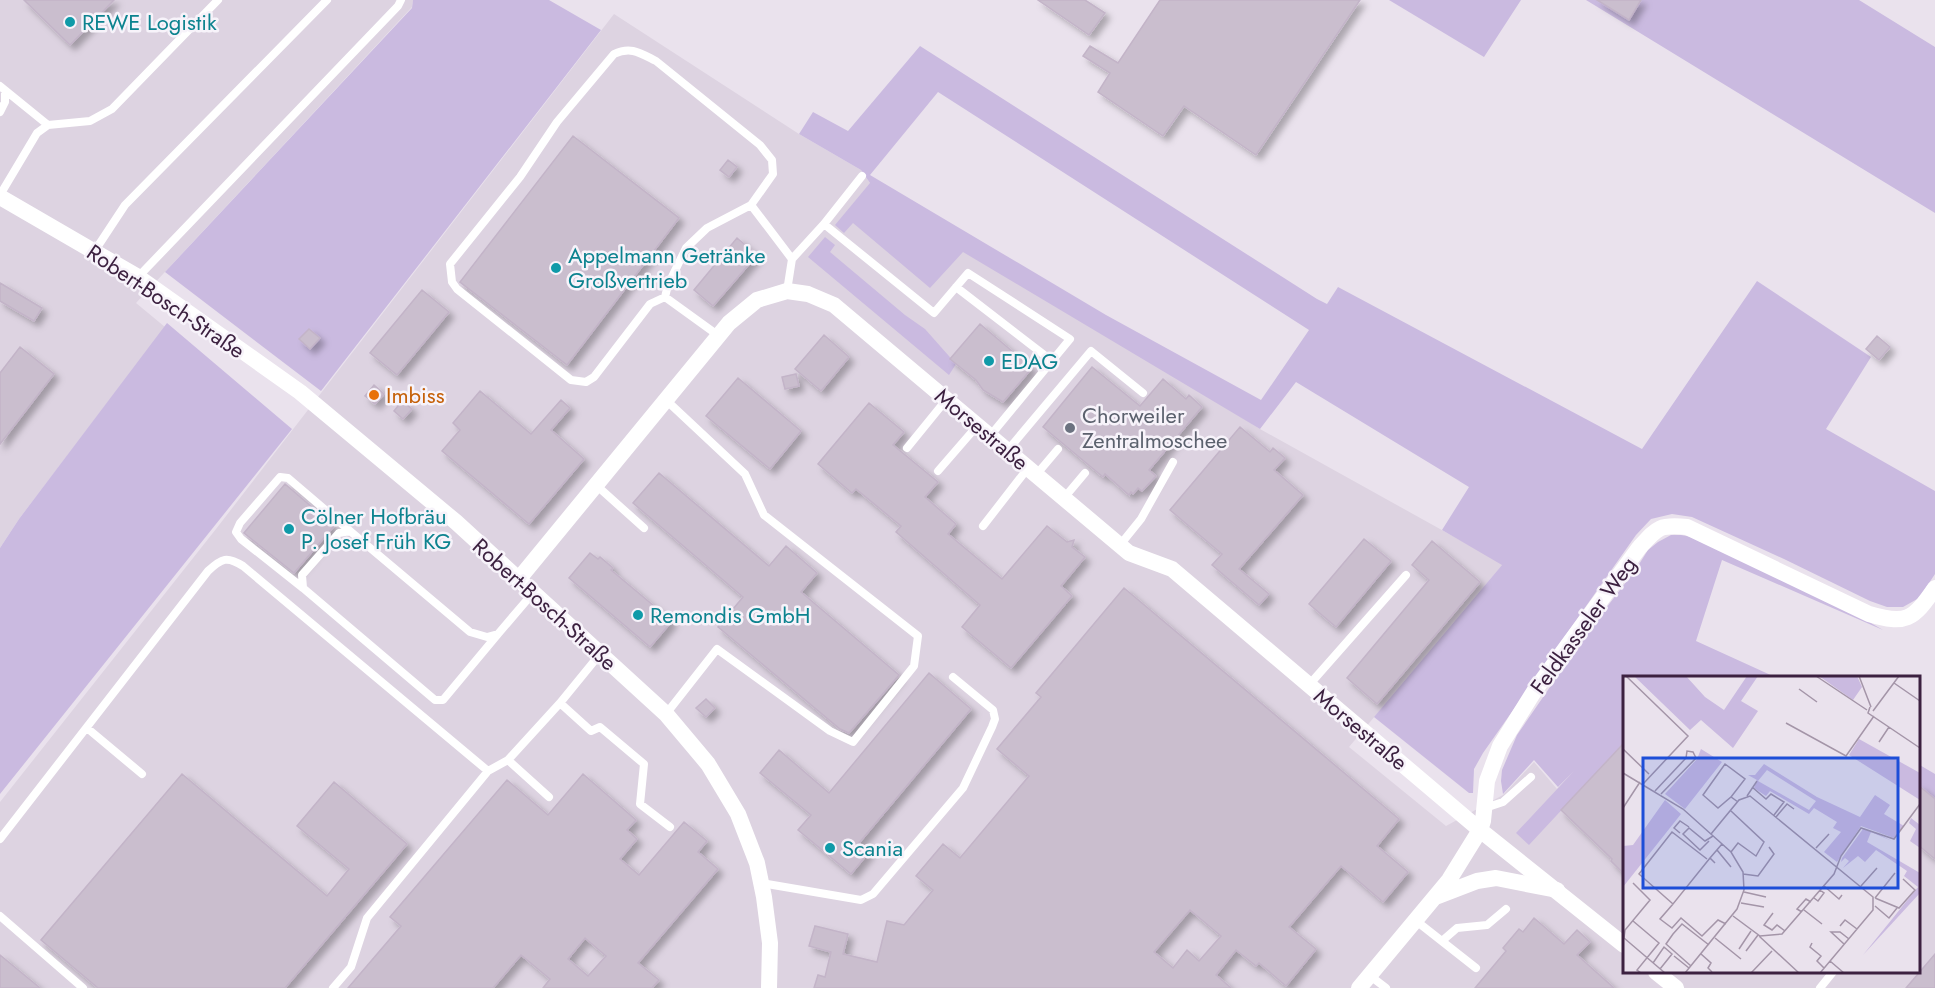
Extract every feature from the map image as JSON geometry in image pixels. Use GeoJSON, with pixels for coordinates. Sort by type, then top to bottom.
{"type":"FeatureCollection","features":[{"type":"Feature","properties":{"kind":"street","name":"Robert-Bosch-Straße"},"geometry":{"type":"LineString","coordinates":[[0,196],[138,277],[300,392],[456,522],[666,714],[708,764],[738,814],[757,863],[770,943],[769,988]]}},
{"type":"Feature","properties":{"kind":"street","name":"Morsestraße"},"geometry":{"type":"LineString","coordinates":[[519,580],[729,323],[757,300],[787,291],[808,294],[834,305],[1129,553],[1172,569],[1480,830],[1623,944]]}},
{"type":"Feature","properties":{"kind":"street","name":"Feldkasseler Weg"},"geometry":{"type":"LineString","coordinates":[[1364,982],[1449,880],[1480,830],[1485,808],[1487,781],[1500,746],[1535,690],[1639,548],[1653,533],[1667,525],[1687,527],[1869,614],[1888,619],[1904,619],[1920,609],[1935,588]]}},
{"type":"Feature","properties":{"kind":"street"},"geometry":{"type":"LineString","coordinates":[[1434,898],[1477,881],[1496,878],[1557,890]]}},
{"type":"Feature","properties":{"kind":"street"},"geometry":{"type":"LineString","coordinates":[[1657,973],[1676,988]]}},
{"type":"Feature","properties":{"kind":"lane"},"geometry":{"type":"LineString","coordinates":[[0,196],[37,133],[48,125],[90,120],[112,109],[218,0]]}},
{"type":"Feature","properties":{"kind":"lane"},"geometry":{"type":"LineString","coordinates":[[94,252],[125,205],[327,0]]}},
{"type":"Feature","properties":{"kind":"lane"},"geometry":{"type":"LineString","coordinates":[[138,277],[390,15],[401,0]]}},
{"type":"Feature","properties":{"kind":"lane"},"geometry":{"type":"LineString","coordinates":[[624,50],[639,52],[656,62],[760,145],[772,160],[773,174],[751,205],[707,228],[686,248],[668,285],[665,297],[650,304],[594,377],[586,382],[571,380],[457,289],[452,282],[450,264],[520,177],[557,122],[614,54],[624,50]]}},
{"type":"Feature","properties":{"kind":"lane"},"geometry":{"type":"LineString","coordinates":[[3,88],[48,125]]}},
{"type":"Feature","properties":{"kind":"lane"},"geometry":{"type":"LineString","coordinates":[[0,112],[5,102],[3,88]]}},
{"type":"Feature","properties":{"kind":"lane"},"geometry":{"type":"LineString","coordinates":[[787,291],[792,259],[824,224],[862,176]]}},
{"type":"Feature","properties":{"kind":"lane"},"geometry":{"type":"LineString","coordinates":[[751,205],[792,259]]}},
{"type":"Feature","properties":{"kind":"lane"},"geometry":{"type":"LineString","coordinates":[[824,224],[934,313],[968,273],[1070,339],[1052,361],[984,431],[938,471]]}},
{"type":"Feature","properties":{"kind":"lane"},"geometry":{"type":"LineString","coordinates":[[956,287],[1052,361]]}},
{"type":"Feature","properties":{"kind":"lane"},"geometry":{"type":"LineString","coordinates":[[665,297],[719,336]]}},
{"type":"Feature","properties":{"kind":"lane"},"geometry":{"type":"LineString","coordinates":[[1007,451],[1091,351],[1143,393]]}},
{"type":"Feature","properties":{"kind":"lane"},"geometry":{"type":"LineString","coordinates":[[666,400],[745,474],[764,515],[918,636],[914,666],[853,742],[830,731],[717,649],[666,714]]}},
{"type":"Feature","properties":{"kind":"lane"},"geometry":{"type":"LineString","coordinates":[[907,448],[946,400]]}},
{"type":"Feature","properties":{"kind":"lane"},"geometry":{"type":"LineString","coordinates":[[983,526],[1032,472],[1058,449]]}},
{"type":"Feature","properties":{"kind":"lane"},"geometry":{"type":"LineString","coordinates":[[1120,546],[1141,519],[1173,462]]}},
{"type":"Feature","properties":{"kind":"lane"},"geometry":{"type":"LineString","coordinates":[[1064,498],[1085,473]]}},
{"type":"Feature","properties":{"kind":"lane"},"geometry":{"type":"LineString","coordinates":[[498,634],[487,637],[470,632],[288,478],[280,477],[240,524],[236,532],[241,539],[303,588],[435,700],[443,700],[533,593]]}},
{"type":"Feature","properties":{"kind":"lane"},"geometry":{"type":"LineString","coordinates":[[596,485],[644,528]]}},
{"type":"Feature","properties":{"kind":"lane"},"geometry":{"type":"LineString","coordinates":[[303,588],[302,576],[339,533],[350,531]]}},
{"type":"Feature","properties":{"kind":"lane"},"geometry":{"type":"LineString","coordinates":[[0,839],[208,572],[220,561],[228,559],[243,566],[488,771]]}},
{"type":"Feature","properties":{"kind":"lane"},"geometry":{"type":"LineString","coordinates":[[1309,685],[1406,575]]}},
{"type":"Feature","properties":{"kind":"lane"},"geometry":{"type":"LineString","coordinates":[[333,988],[351,967],[367,918],[488,771],[508,760],[560,703],[600,654]]}},
{"type":"Feature","properties":{"kind":"lane"},"geometry":{"type":"LineString","coordinates":[[761,883],[861,900],[873,894],[963,788],[995,719],[993,710],[953,677]]}},
{"type":"Feature","properties":{"kind":"lane"},"geometry":{"type":"LineString","coordinates":[[560,703],[591,731],[600,727],[644,764],[640,804],[670,827]]}},
{"type":"Feature","properties":{"kind":"lane"},"geometry":{"type":"LineString","coordinates":[[87,728],[142,774]]}},
{"type":"Feature","properties":{"kind":"lane"},"geometry":{"type":"LineString","coordinates":[[508,760],[549,797]]}},
{"type":"Feature","properties":{"kind":"lane"},"geometry":{"type":"LineString","coordinates":[[1485,808],[1503,802],[1531,777]]}},
{"type":"Feature","properties":{"kind":"lane"},"geometry":{"type":"LineString","coordinates":[[1442,941],[1457,928],[1487,925],[1506,909]]}},
{"type":"Feature","properties":{"kind":"lane"},"geometry":{"type":"LineString","coordinates":[[0,916],[83,988]]}},
{"type":"Feature","properties":{"kind":"lane"},"geometry":{"type":"LineString","coordinates":[[1415,920],[1476,968]]}},
{"type":"Feature","properties":{"kind":"lane"},"geometry":{"type":"LineString","coordinates":[[1820,988],[1832,973]]}},
{"type":"Feature","properties":{"kind":"lane"},"geometry":{"type":"LineString","coordinates":[[1364,982],[1386,988]]}},
{"type":"Feature","properties":{"kind":"shaded area"},"geometry":{"type":"Polygon","coordinates":[[[0,0],[413,0],[412,7],[136,303],[165,327],[19,519],[0,548],[0,0]]]}},
{"type":"Feature","properties":{"kind":"shaded area"},"geometry":{"type":"Polygon","coordinates":[[[413,0],[549,0],[601,30],[321,391],[165,272],[412,8],[413,0]]]}},
{"type":"Feature","properties":{"kind":"shaded area"},"geometry":{"type":"Polygon","coordinates":[[[1389,0],[1521,0],[1484,57],[1389,0]]]}},
{"type":"Feature","properties":{"kind":"shaded area"},"geometry":{"type":"Polygon","coordinates":[[[1586,0],[1859,0],[1935,47],[1935,213],[1586,0]]]}},
{"type":"Feature","properties":{"kind":"shaded area"},"geometry":{"type":"Polygon","coordinates":[[[614,14],[799,134],[861,170],[870,183],[1260,429],[1503,564],[1349,747],[1446,826],[1503,795],[1534,762],[1557,789],[1623,718],[1623,973],[1920,973],[1920,774],[1935,783],[1935,988],[0,988],[0,802],[216,529],[614,14]]]}},
{"type":"Feature","properties":{"kind":"shaded area"},"geometry":{"type":"Polygon","coordinates":[[[920,46],[1317,299],[1327,304],[1338,287],[1642,449],[1757,281],[1871,357],[1826,429],[1935,491],[1935,574],[1919,598],[1903,607],[1887,607],[1692,517],[1672,514],[1651,519],[1636,535],[1483,753],[1474,769],[1473,793],[1469,793],[1374,717],[1502,565],[1442,530],[1469,487],[1296,382],[1260,429],[963,252],[930,288],[853,223],[844,233],[835,225],[870,183],[861,170],[799,134],[813,112],[848,131],[920,46]],[[938,92],[870,175],[1106,315],[1261,400],[1309,330],[938,92]]]}},
{"type":"Feature","properties":{"kind":"shaded area"},"geometry":{"type":"Polygon","coordinates":[[[825,237],[835,245],[830,252],[925,329],[956,364],[949,375],[808,257],[825,237]]]}},
{"type":"Feature","properties":{"kind":"shaded area"},"geometry":{"type":"Polygon","coordinates":[[[167,323],[292,429],[0,794],[0,548],[19,519],[167,323]]]}},
{"type":"Feature","properties":{"kind":"shaded area"},"geometry":{"type":"Polygon","coordinates":[[[1671,535],[1692,537],[1883,630],[1722,560],[1696,641],[1773,676],[1623,676],[1623,744],[1529,845],[1516,833],[1574,771],[1558,787],[1534,760],[1503,794],[1502,770],[1517,735],[1590,629],[1648,550],[1671,535]]]}},
{"type":"Feature","properties":{"kind":"shaded area"},"geometry":{"type":"Polygon","coordinates":[[[1920,765],[1935,774],[1935,799],[1920,786],[1920,765]]]}},
{"type":"Feature","properties":{"kind":"building","name":"REWE Logistik"},"geometry":{"type":"Polygon","coordinates":[[[24,0],[114,0],[70,45],[24,0]]]}},
{"type":"Feature","properties":{"kind":"building"},"geometry":{"type":"Polygon","coordinates":[[[1038,0],[1085,0],[1105,13],[1089,35],[1038,0]]]}},
{"type":"Feature","properties":{"kind":"building"},"geometry":{"type":"Polygon","coordinates":[[[1160,0],[1360,0],[1256,155],[1184,106],[1163,136],[1098,92],[1110,73],[1083,56],[1090,46],[1118,63],[1160,0]]]}},
{"type":"Feature","properties":{"kind":"building"},"geometry":{"type":"Polygon","coordinates":[[[1597,0],[1641,0],[1629,20],[1597,0]]]}},
{"type":"Feature","properties":{"kind":"building","name":"Appelmann Getränke Großvertrieb"},"geometry":{"type":"Polygon","coordinates":[[[573,136],[679,218],[567,365],[460,282],[573,136]]]}},
{"type":"Feature","properties":{"kind":"building"},"geometry":{"type":"Polygon","coordinates":[[[728,160],[737,167],[729,177],[720,170],[728,160]]]}},
{"type":"Feature","properties":{"kind":"building"},"geometry":{"type":"Polygon","coordinates":[[[737,238],[757,255],[713,306],[694,290],[737,238]]]}},
{"type":"Feature","properties":{"kind":"building"},"geometry":{"type":"Polygon","coordinates":[[[0,283],[42,308],[34,321],[0,301],[0,283]]]}},
{"type":"Feature","properties":{"kind":"building"},"geometry":{"type":"Polygon","coordinates":[[[422,290],[449,312],[397,375],[370,353],[422,290]]]}},
{"type":"Feature","properties":{"kind":"building","name":"EDAG"},"geometry":{"type":"Polygon","coordinates":[[[980,324],[1032,368],[1003,402],[983,390],[976,380],[950,359],[980,324]]]}},
{"type":"Feature","properties":{"kind":"building"},"geometry":{"type":"Polygon","coordinates":[[[309,329],[320,338],[310,349],[299,339],[309,329]]]}},
{"type":"Feature","properties":{"kind":"building"},"geometry":{"type":"Polygon","coordinates":[[[824,335],[849,357],[821,391],[795,369],[824,335]]]}},
{"type":"Feature","properties":{"kind":"building"},"geometry":{"type":"Polygon","coordinates":[[[1877,336],[1890,347],[1879,360],[1866,349],[1877,336]]]}},
{"type":"Feature","properties":{"kind":"building"},"geometry":{"type":"Polygon","coordinates":[[[20,347],[54,374],[0,444],[0,373],[20,347]]]}},
{"type":"Feature","properties":{"kind":"building"},"geometry":{"type":"Polygon","coordinates":[[[1092,367],[1140,406],[1163,379],[1186,399],[1189,395],[1202,407],[1149,470],[1156,476],[1142,491],[1138,488],[1129,495],[1105,474],[1103,477],[1043,427],[1092,367]]]}},
{"type":"Feature","properties":{"kind":"building"},"geometry":{"type":"Polygon","coordinates":[[[796,374],[799,386],[785,389],[782,377],[796,374]]]}},
{"type":"Feature","properties":{"kind":"building"},"geometry":{"type":"Polygon","coordinates":[[[738,378],[801,431],[770,469],[706,416],[738,378]]]}},
{"type":"Feature","properties":{"kind":"building","name":"Imbiss"},"geometry":{"type":"Polygon","coordinates":[[[374,385],[384,394],[375,404],[365,396],[374,385]]]}},
{"type":"Feature","properties":{"kind":"building"},"geometry":{"type":"Polygon","coordinates":[[[480,391],[531,434],[561,400],[570,408],[551,430],[584,459],[529,524],[442,451],[460,430],[453,423],[480,391]]]}},
{"type":"Feature","properties":{"kind":"building"},"geometry":{"type":"Polygon","coordinates":[[[402,401],[412,409],[403,419],[394,411],[402,401]]]}},
{"type":"Feature","properties":{"kind":"building"},"geometry":{"type":"Polygon","coordinates":[[[869,403],[904,432],[893,445],[938,482],[925,497],[956,524],[948,534],[1002,579],[1047,526],[1067,542],[1074,540],[1072,547],[1085,557],[1061,586],[1072,596],[1011,668],[962,627],[980,605],[896,532],[901,526],[856,489],[852,493],[818,464],[869,403]]]}},
{"type":"Feature","properties":{"kind":"building"},"geometry":{"type":"Polygon","coordinates":[[[1240,427],[1270,452],[1273,448],[1285,458],[1274,470],[1303,495],[1239,569],[1269,594],[1259,605],[1212,565],[1222,554],[1170,510],[1240,427]]]}},
{"type":"Feature","properties":{"kind":"building"},"geometry":{"type":"Polygon","coordinates":[[[659,473],[769,566],[786,546],[817,573],[801,592],[899,675],[849,733],[840,729],[718,627],[743,597],[633,503],[659,473]]]}},
{"type":"Feature","properties":{"kind":"building","name":"Cölner Hofbräu P. Josef Früh KG"},"geometry":{"type":"Polygon","coordinates":[[[285,484],[334,526],[294,573],[244,533],[285,484]]]}},
{"type":"Feature","properties":{"kind":"building"},"geometry":{"type":"Polygon","coordinates":[[[1364,539],[1391,561],[1336,627],[1309,604],[1364,539]]]}},
{"type":"Feature","properties":{"kind":"building"},"geometry":{"type":"Polygon","coordinates":[[[1432,541],[1480,582],[1377,704],[1347,678],[1429,580],[1412,565],[1432,541]]]}},
{"type":"Feature","properties":{"kind":"building","name":"Remondis GmbH"},"geometry":{"type":"Polygon","coordinates":[[[590,553],[598,559],[600,557],[613,568],[611,570],[672,621],[650,647],[569,578],[590,553]]]}},
{"type":"Feature","properties":{"kind":"building"},"geometry":{"type":"Polygon","coordinates":[[[1124,588],[1399,819],[1377,846],[1408,872],[1383,902],[1341,866],[1289,927],[1316,949],[1286,986],[1259,963],[1256,966],[1236,950],[1216,975],[1231,988],[814,988],[818,975],[825,977],[831,952],[809,946],[815,926],[848,934],[843,954],[877,962],[887,921],[904,925],[933,890],[916,876],[943,844],[960,858],[1029,776],[997,749],[1041,697],[1036,693],[1124,588]],[[1190,910],[1154,952],[1173,968],[1187,950],[1199,961],[1221,936],[1190,910]]]}},
{"type":"Feature","properties":{"kind":"building"},"geometry":{"type":"Polygon","coordinates":[[[929,673],[971,709],[859,843],[869,852],[851,874],[798,830],[811,815],[760,773],[779,750],[829,793],[929,673]]]}},
{"type":"Feature","properties":{"kind":"building"},"geometry":{"type":"Polygon","coordinates":[[[706,699],[715,708],[706,717],[696,708],[706,699]]]}},
{"type":"Feature","properties":{"kind":"building"},"geometry":{"type":"Polygon","coordinates":[[[1623,744],[1623,873],[1611,861],[1612,859],[1561,810],[1623,744]]]}},
{"type":"Feature","properties":{"kind":"building"},"geometry":{"type":"Polygon","coordinates":[[[182,774],[327,896],[349,869],[297,826],[334,782],[407,844],[285,988],[98,988],[41,940],[182,774]]]}},
{"type":"Feature","properties":{"kind":"building"},"geometry":{"type":"Polygon","coordinates":[[[583,774],[636,820],[627,830],[637,839],[620,859],[639,875],[684,822],[707,841],[698,852],[718,869],[638,963],[659,980],[652,988],[543,988],[550,979],[521,955],[493,988],[348,988],[401,926],[390,917],[507,780],[548,815],[583,774]],[[585,938],[568,959],[588,976],[606,956],[585,938]]]}},
{"type":"Feature","properties":{"kind":"building"},"geometry":{"type":"Polygon","coordinates":[[[1920,787],[1935,799],[1935,859],[1920,847],[1920,787]]]}},
{"type":"Feature","properties":{"kind":"building"},"geometry":{"type":"Polygon","coordinates":[[[1534,918],[1564,944],[1577,930],[1590,942],[1577,955],[1614,988],[1475,988],[1506,951],[1503,948],[1519,929],[1523,932],[1534,918]]]}},
{"type":"Feature","properties":{"kind":"building"},"geometry":{"type":"Polygon","coordinates":[[[1935,954],[1935,988],[1906,988],[1935,954]]]}},
{"type":"Feature","properties":{"kind":"building"},"geometry":{"type":"Polygon","coordinates":[[[0,955],[40,988],[0,988],[0,955]]]}},
{"type":"Feature","properties":{"kind":"place","name":"REWE Logistik"},"geometry":{"type":"Point","coordinates":[70,22]}},
{"type":"Feature","properties":{"kind":"place","name":"Appelmann Getränke Großvertrieb"},"geometry":{"type":"Point","coordinates":[556,268]}},
{"type":"Feature","properties":{"kind":"place","name":"EDAG"},"geometry":{"type":"Point","coordinates":[989,361]}},
{"type":"Feature","properties":{"kind":"place","name":"Imbiss"},"geometry":{"type":"Point","coordinates":[374,395]}},
{"type":"Feature","properties":{"kind":"place","name":"Chorweiler Zentralmoschee"},"geometry":{"type":"Point","coordinates":[1070,428]}},
{"type":"Feature","properties":{"kind":"place","name":"Cölner Hofbräu P. Josef Früh KG"},"geometry":{"type":"Point","coordinates":[289,529]}},
{"type":"Feature","properties":{"kind":"place","name":"Remondis GmbH"},"geometry":{"type":"Point","coordinates":[638,615]}},
{"type":"Feature","properties":{"kind":"place","name":"Scania"},"geometry":{"type":"Point","coordinates":[830,848]}}]}
